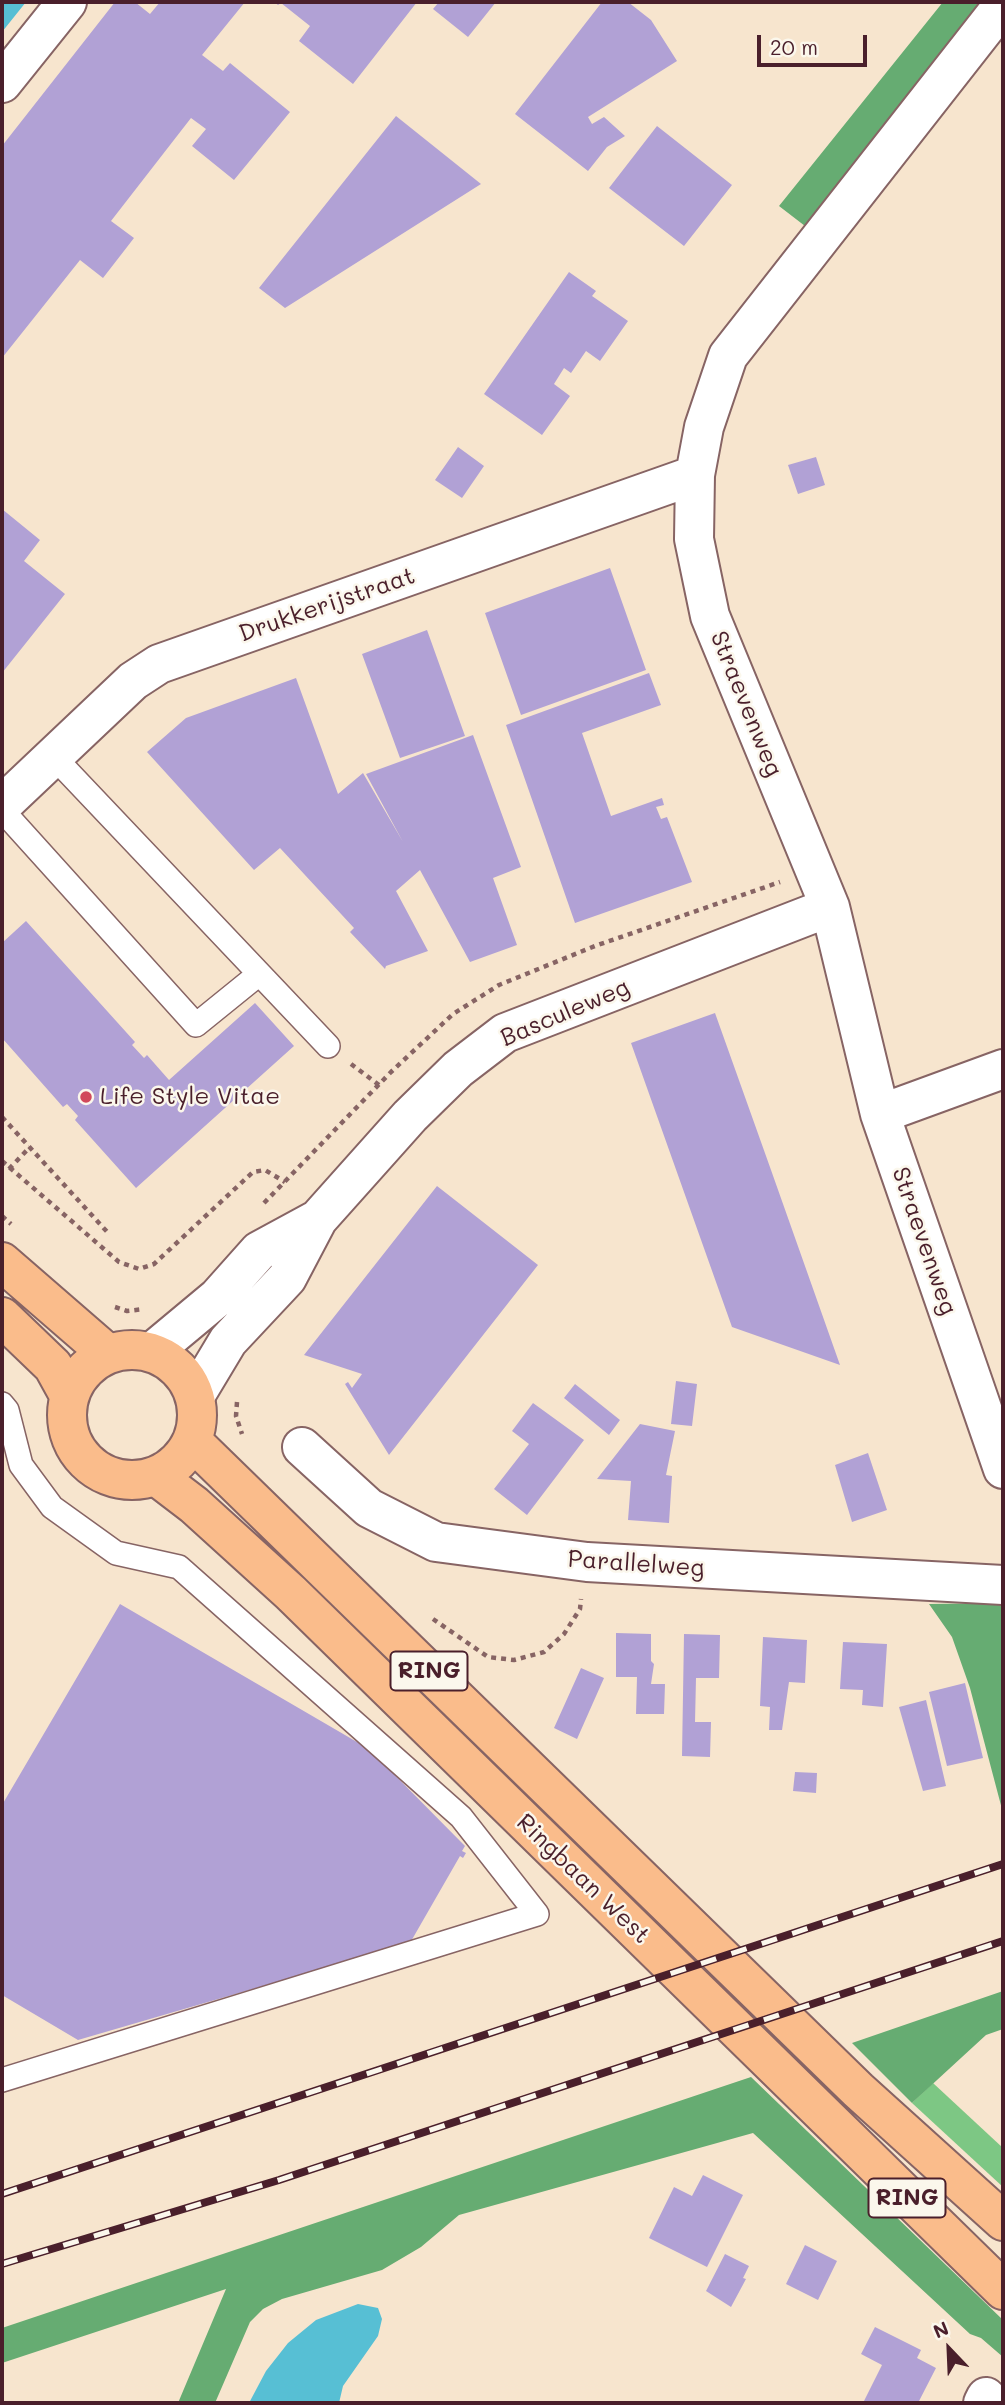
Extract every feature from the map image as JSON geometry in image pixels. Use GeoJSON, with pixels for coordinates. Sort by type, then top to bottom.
{"type":"FeatureCollection","features":[{"type":"Feature","properties":{"kind":"main road"},"geometry":{"type":"LineString","coordinates":[[12,1248],[107,1354]]}},
{"type":"Feature","properties":{"kind":"main road"},"geometry":{"type":"LineString","coordinates":[[2,1317],[53,1366],[69,1395]]}},
{"type":"Feature","properties":{"kind":"main road"},"geometry":{"type":"LineString","coordinates":[[130,1350],[152,1352],[179,1369],[195,1396],[197,1419],[192,1441],[178,1462],[156,1476],[127,1481],[99,1472],[77,1452],[66,1425],[69,1395],[84,1371],[107,1354],[130,1350]]}},
{"type":"Feature","properties":{"kind":"main road","name":"Ringbaan West"},"geometry":{"type":"LineString","coordinates":[[192,1441],[859,2090],[1003,2221]]}},
{"type":"Feature","properties":{"kind":"main road","name":"Ringbaan West"},"geometry":{"type":"LineString","coordinates":[[156,1476],[194,1505],[291,1593],[1003,2290]]}},
{"type":"Feature","properties":{"kind":"street"},"geometry":{"type":"LineString","coordinates":[[2,83],[66,2]]}},
{"type":"Feature","properties":{"kind":"street","name":"Straevenweg"},"geometry":{"type":"LineString","coordinates":[[1003,5],[728,356],[704,427],[695,475],[694,539],[710,616],[830,907],[880,1114],[1003,1469]]}},
{"type":"Feature","properties":{"kind":"street","name":"Drukkerijstraat"},"geometry":{"type":"LineString","coordinates":[[2,807],[133,681],[159,664],[695,475]]}},
{"type":"Feature","properties":{"kind":"street","name":"Basculeweg"},"geometry":{"type":"LineString","coordinates":[[195,1396],[228,1341],[287,1278],[318,1219],[410,1116],[458,1069],[505,1033],[830,907]]}},
{"type":"Feature","properties":{"kind":"street"},"geometry":{"type":"LineString","coordinates":[[880,1114],[1003,1069]]}},
{"type":"Feature","properties":{"kind":"street","name":"Basculeweg"},"geometry":{"type":"LineString","coordinates":[[152,1352],[218,1297],[259,1251],[318,1219]]}},
{"type":"Feature","properties":{"kind":"street","name":"Parallelweg"},"geometry":{"type":"LineString","coordinates":[[302,1447],[369,1508],[436,1542],[587,1562],[1003,1585]]}},
{"type":"Feature","properties":{"kind":"lane"},"geometry":{"type":"LineString","coordinates":[[53,756],[328,1046]]}},
{"type":"Feature","properties":{"kind":"lane"},"geometry":{"type":"LineString","coordinates":[[2,807],[196,1025],[260,974]]}},
{"type":"Feature","properties":{"kind":"lane"},"geometry":{"type":"LineString","coordinates":[[2,1404],[21,1465],[52,1507],[116,1553],[179,1567],[461,1817],[537,1914],[2,2080]]}},
{"type":"Feature","properties":{"kind":"path"},"geometry":{"type":"LineString","coordinates":[[2,1117],[110,1235]]}},
{"type":"Feature","properties":{"kind":"path"},"geometry":{"type":"LineString","coordinates":[[9,1169],[30,1147]]}},
{"type":"Feature","properties":{"kind":"path"},"geometry":{"type":"LineString","coordinates":[[2,1161],[119,1262],[139,1269],[154,1264],[253,1172],[265,1170],[285,1182]]}},
{"type":"Feature","properties":{"kind":"path"},"geometry":{"type":"LineString","coordinates":[[2,1216],[12,1248]]}},
{"type":"Feature","properties":{"kind":"path"},"geometry":{"type":"LineString","coordinates":[[113,1307],[127,1311],[154,1307]]}},
{"type":"Feature","properties":{"kind":"green space"},"geometry":{"type":"Polygon","coordinates":[[[943,2],[985,2],[805,226],[779,206],[943,2]]]}},
{"type":"Feature","properties":{"kind":"green space"},"geometry":{"type":"Polygon","coordinates":[[[1003,1603],[1003,1813],[970,1688],[952,1637],[929,1604],[1003,1603]]]}},
{"type":"Feature","properties":{"kind":"green space"},"geometry":{"type":"Polygon","coordinates":[[[1003,1991],[1003,2029],[986,2035],[912,2103],[852,2043],[1003,1991]]]}},
{"type":"Feature","properties":{"kind":"green space"},"geometry":{"type":"Polygon","coordinates":[[[751,2077],[1003,2320],[1003,2357],[981,2338],[970,2334],[753,2133],[459,2215],[421,2247],[382,2270],[282,2299],[263,2309],[250,2322],[215,2403],[178,2403],[226,2289],[2,2363],[2,2328],[751,2077]]]}},
{"type":"Feature","properties":{"kind":"green space"},"geometry":{"type":"Polygon","coordinates":[[[933,2083],[1003,2148],[1003,2187],[912,2103],[933,2083]]]}},
{"type":"Feature","properties":{"kind":"water"},"geometry":{"type":"Polygon","coordinates":[[[2,2],[26,2],[2,32],[2,2]]]}},
{"type":"Feature","properties":{"kind":"water"},"geometry":{"type":"Polygon","coordinates":[[[358,2304],[378,2308],[382,2319],[378,2336],[343,2386],[339,2403],[249,2403],[266,2371],[288,2343],[316,2320],[358,2304]]]}},
{"type":"Feature","properties":{"kind":"building"},"geometry":{"type":"Polygon","coordinates":[[[115,2],[135,2],[150,14],[160,2],[245,2],[202,55],[223,71],[230,63],[290,112],[234,180],[192,146],[206,129],[191,118],[111,221],[134,238],[103,278],[80,260],[2,358],[2,146],[115,2]]]}},
{"type":"Feature","properties":{"kind":"building"},"geometry":{"type":"Polygon","coordinates":[[[274,2],[417,2],[353,84],[299,41],[310,26],[281,3],[278,5],[274,2]]]}},
{"type":"Feature","properties":{"kind":"building"},"geometry":{"type":"Polygon","coordinates":[[[439,2],[496,2],[468,37],[433,9],[439,2]]]}},
{"type":"Feature","properties":{"kind":"building"},"geometry":{"type":"Polygon","coordinates":[[[602,2],[628,2],[651,20],[677,61],[588,117],[592,124],[604,117],[625,136],[607,147],[588,171],[515,114],[602,2]]]}},
{"type":"Feature","properties":{"kind":"building"},"geometry":{"type":"Polygon","coordinates":[[[396,116],[481,184],[285,308],[259,288],[396,116]]]}},
{"type":"Feature","properties":{"kind":"building"},"geometry":{"type":"Polygon","coordinates":[[[657,126],[732,185],[684,246],[609,188],[657,126]]]}},
{"type":"Feature","properties":{"kind":"building"},"geometry":{"type":"Polygon","coordinates":[[[569,272],[596,291],[592,296],[628,321],[600,361],[586,351],[571,373],[564,368],[554,384],[570,396],[542,435],[484,394],[569,272]]]}},
{"type":"Feature","properties":{"kind":"building"},"geometry":{"type":"Polygon","coordinates":[[[458,447],[484,466],[462,498],[435,480],[458,447]]]}},
{"type":"Feature","properties":{"kind":"building"},"geometry":{"type":"Polygon","coordinates":[[[816,457],[825,485],[798,494],[788,465],[816,457]]]}},
{"type":"Feature","properties":{"kind":"building"},"geometry":{"type":"Polygon","coordinates":[[[2,509],[40,540],[24,561],[65,594],[2,673],[2,509]]]}},
{"type":"Feature","properties":{"kind":"building"},"geometry":{"type":"Polygon","coordinates":[[[610,568],[646,670],[521,715],[485,613],[610,568]]]}},
{"type":"Feature","properties":{"kind":"building"},"geometry":{"type":"Polygon","coordinates":[[[427,630],[465,736],[400,758],[362,654],[427,630]]]}},
{"type":"Feature","properties":{"kind":"building"},"geometry":{"type":"Polygon","coordinates":[[[649,673],[661,705],[582,733],[611,816],[662,798],[664,805],[656,807],[661,819],[667,817],[692,882],[575,923],[506,725],[649,673]]]}},
{"type":"Feature","properties":{"kind":"building"},"geometry":{"type":"Polygon","coordinates":[[[296,678],[338,794],[363,773],[403,842],[366,774],[473,735],[521,867],[493,878],[517,945],[470,962],[420,870],[396,891],[428,951],[386,966],[385,969],[350,932],[354,928],[280,848],[254,870],[147,752],[186,718],[296,678]]]}},
{"type":"Feature","properties":{"kind":"building"},"geometry":{"type":"Polygon","coordinates":[[[26,921],[135,1042],[132,1045],[144,1058],[147,1055],[169,1080],[255,1003],[294,1046],[136,1188],[75,1120],[78,1116],[67,1104],[63,1107],[2,1038],[2,943],[26,921]]]}},
{"type":"Feature","properties":{"kind":"building"},"geometry":{"type":"Polygon","coordinates":[[[715,1013],[840,1365],[732,1327],[631,1043],[715,1013]]]}},
{"type":"Feature","properties":{"kind":"building"},"geometry":{"type":"Polygon","coordinates":[[[437,1186],[538,1265],[389,1455],[345,1384],[348,1382],[352,1388],[362,1374],[304,1355],[437,1186]]]}},
{"type":"Feature","properties":{"kind":"building"},"geometry":{"type":"Polygon","coordinates":[[[676,1381],[697,1384],[692,1426],[671,1424],[676,1381]]]}},
{"type":"Feature","properties":{"kind":"building"},"geometry":{"type":"Polygon","coordinates":[[[575,1384],[620,1420],[609,1435],[564,1398],[575,1384]]]}},
{"type":"Feature","properties":{"kind":"building"},"geometry":{"type":"Polygon","coordinates":[[[533,1403],[584,1440],[527,1515],[494,1489],[529,1444],[512,1431],[533,1403]]]}},
{"type":"Feature","properties":{"kind":"building"},"geometry":{"type":"Polygon","coordinates":[[[640,1424],[675,1431],[666,1475],[672,1476],[669,1523],[628,1520],[631,1481],[597,1479],[640,1424]]]}},
{"type":"Feature","properties":{"kind":"building"},"geometry":{"type":"Polygon","coordinates":[[[868,1453],[887,1510],[852,1522],[835,1465],[868,1453]]]}},
{"type":"Feature","properties":{"kind":"building"},"geometry":{"type":"Polygon","coordinates":[[[120,1604],[369,1749],[465,1846],[462,1851],[466,1853],[463,1858],[460,1856],[410,1943],[78,2040],[2,1995],[2,1805],[120,1604]]]}},
{"type":"Feature","properties":{"kind":"building"},"geometry":{"type":"Polygon","coordinates":[[[616,1633],[651,1634],[651,1661],[654,1664],[651,1684],[665,1684],[664,1714],[636,1714],[637,1677],[616,1677],[616,1633]]]}},
{"type":"Feature","properties":{"kind":"building"},"geometry":{"type":"Polygon","coordinates":[[[684,1634],[720,1635],[719,1678],[696,1678],[695,1722],[711,1722],[710,1757],[682,1756],[684,1634]]]}},
{"type":"Feature","properties":{"kind":"building"},"geometry":{"type":"Polygon","coordinates":[[[763,1637],[807,1640],[805,1683],[789,1682],[782,1730],[769,1730],[770,1707],[760,1706],[763,1637]]]}},
{"type":"Feature","properties":{"kind":"building"},"geometry":{"type":"Polygon","coordinates":[[[843,1642],[887,1644],[883,1707],[862,1705],[863,1690],[840,1689],[843,1642]]]}},
{"type":"Feature","properties":{"kind":"building"},"geometry":{"type":"Polygon","coordinates":[[[581,1668],[604,1678],[577,1739],[554,1728],[581,1668]]]}},
{"type":"Feature","properties":{"kind":"building"},"geometry":{"type":"Polygon","coordinates":[[[965,1683],[983,1758],[947,1766],[929,1692],[965,1683]]]}},
{"type":"Feature","properties":{"kind":"building"},"geometry":{"type":"Polygon","coordinates":[[[926,1700],[946,1786],[923,1791],[899,1707],[926,1700]]]}},
{"type":"Feature","properties":{"kind":"building"},"geometry":{"type":"Polygon","coordinates":[[[795,1772],[817,1773],[816,1793],[793,1791],[795,1772]]]}},
{"type":"Feature","properties":{"kind":"building"},"geometry":{"type":"Polygon","coordinates":[[[703,2175],[743,2195],[707,2267],[649,2238],[674,2187],[692,2196],[703,2175]]]}},
{"type":"Feature","properties":{"kind":"building"},"geometry":{"type":"Polygon","coordinates":[[[805,2245],[837,2261],[818,2300],[786,2284],[805,2245]]]}},
{"type":"Feature","properties":{"kind":"building"},"geometry":{"type":"Polygon","coordinates":[[[725,2254],[749,2266],[743,2278],[746,2279],[731,2307],[706,2291],[725,2254]]]}},
{"type":"Feature","properties":{"kind":"building"},"geometry":{"type":"Polygon","coordinates":[[[875,2327],[921,2350],[917,2358],[936,2368],[918,2403],[863,2403],[882,2365],[861,2354],[875,2327]]]}},
{"type":"Feature","properties":{"kind":"railway"},"geometry":{"type":"LineString","coordinates":[[2,2194],[1003,1864]]}},
{"type":"Feature","properties":{"kind":"railway"},"geometry":{"type":"LineString","coordinates":[[2,2264],[279,2180],[1003,1941]]}},
{"type":"Feature","properties":{"kind":"place","name":"Life Style Vitae"},"geometry":{"type":"Point","coordinates":[86,1097]}}]}
